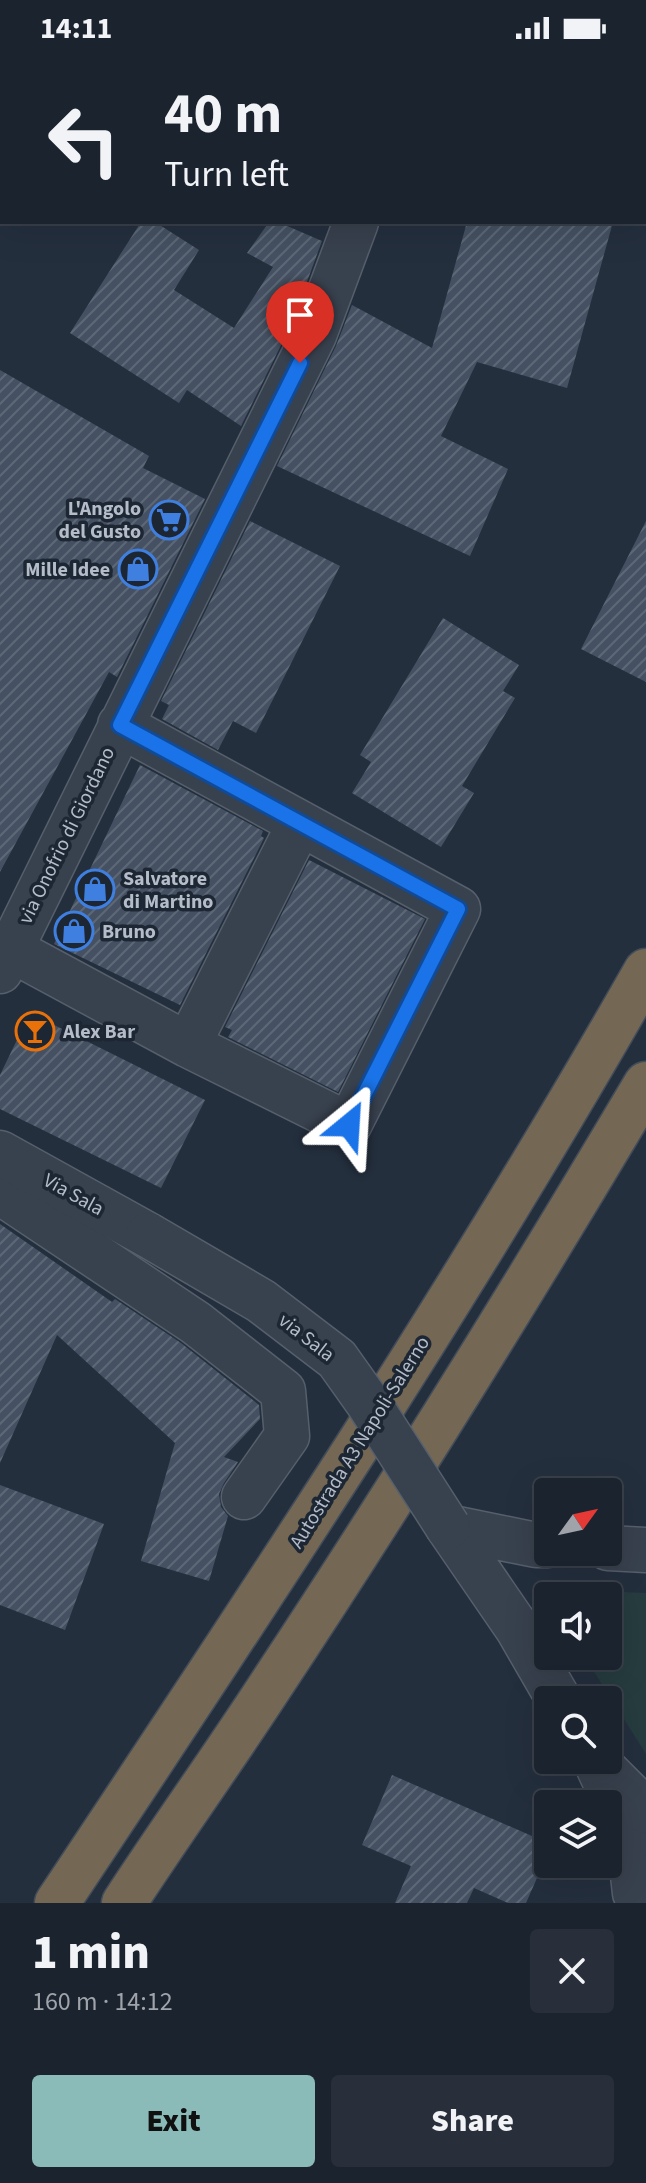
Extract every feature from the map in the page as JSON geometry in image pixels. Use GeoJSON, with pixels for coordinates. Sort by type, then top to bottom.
{"type":"FeatureCollection","features":[{"type":"Feature","properties":{"kind":"highway","name":"Autostrada A3 Napoli-Salerno"},"geometry":{"type":"LineString","coordinates":[[57,1903],[337,1479],[543,1148],[646,971]]}},
{"type":"Feature","properties":{"kind":"highway"},"geometry":{"type":"LineString","coordinates":[[124,1903],[269,1689],[384,1510],[646,1084]]}},
{"type":"Feature","properties":{"kind":"street","name":"via Onofrio di Giordano"},"geometry":{"type":"LineString","coordinates":[[5,960],[314,335],[355,224]]}},
{"type":"Feature","properties":{"kind":"street"},"geometry":{"type":"LineString","coordinates":[[5,960],[188,1045],[349,1125],[458,909],[120,725]]}},
{"type":"Feature","properties":{"kind":"street"},"geometry":{"type":"LineString","coordinates":[[188,1045],[300,823]]}},
{"type":"Feature","properties":{"kind":"street","name":"Via Sala"},"geometry":{"type":"LineString","coordinates":[[0,1153],[148,1235]]}},
{"type":"Feature","properties":{"kind":"street"},"geometry":{"type":"LineString","coordinates":[[0,1192],[196,1323],[283,1391],[287,1436],[244,1497]]}},
{"type":"Feature","properties":{"kind":"street","name":"via Sala"},"geometry":{"type":"LineString","coordinates":[[148,1235],[261,1301],[337,1359],[518,1629],[551,1686]]}},
{"type":"Feature","properties":{"kind":"street"},"geometry":{"type":"LineString","coordinates":[[448,1527],[534,1545]]}},
{"type":"Feature","properties":{"kind":"street"},"geometry":{"type":"LineString","coordinates":[[622,1549],[646,1550]]}},
{"type":"Feature","properties":{"kind":"street"},"geometry":{"type":"LineString","coordinates":[[602,1774],[628,1831],[637,1890]]}},
{"type":"Feature","properties":{"kind":"street"},"geometry":{"type":"LineString","coordinates":[[608,1774],[646,1811]]}},
{"type":"Feature","properties":{"kind":"green space"},"geometry":{"type":"Polygon","coordinates":[[[622,1592],[646,1593],[646,1754],[622,1716],[622,1686],[603,1686],[593,1670],[622,1670],[622,1592]]]}},
{"type":"Feature","properties":{"kind":"building"},"geometry":{"type":"Polygon","coordinates":[[[140,224],[158,224],[199,250],[174,290],[234,328],[273,267],[247,253],[268,224],[283,224],[322,241],[291,325],[241,426],[187,390],[179,403],[70,333],[140,224]]]}},
{"type":"Feature","properties":{"kind":"building"},"geometry":{"type":"Polygon","coordinates":[[[466,224],[612,224],[567,388],[477,362],[441,436],[508,469],[470,556],[277,466],[336,346],[352,305],[432,348],[466,224]]]}},
{"type":"Feature","properties":{"kind":"building"},"geometry":{"type":"Polygon","coordinates":[[[0,370],[149,456],[143,468],[205,499],[117,677],[109,672],[0,872],[0,370]]]}},
{"type":"Feature","properties":{"kind":"building"},"geometry":{"type":"Polygon","coordinates":[[[250,521],[340,566],[256,733],[233,721],[218,750],[162,719],[169,705],[161,701],[250,521]]]}},
{"type":"Feature","properties":{"kind":"building"},"geometry":{"type":"Polygon","coordinates":[[[646,521],[646,682],[581,649],[646,521]]]}},
{"type":"Feature","properties":{"kind":"building"},"geometry":{"type":"Polygon","coordinates":[[[443,618],[519,665],[503,691],[515,698],[462,786],[474,793],[441,847],[352,793],[371,762],[360,755],[443,618]]]}},
{"type":"Feature","properties":{"kind":"building"},"geometry":{"type":"Polygon","coordinates":[[[140,765],[263,831],[261,836],[264,838],[180,1005],[54,944],[140,765]]]}},
{"type":"Feature","properties":{"kind":"building"},"geometry":{"type":"Polygon","coordinates":[[[309,860],[425,919],[338,1092],[228,1037],[232,1030],[225,1027],[309,860]]]}},
{"type":"Feature","properties":{"kind":"building"},"geometry":{"type":"Polygon","coordinates":[[[30,1013],[205,1100],[161,1188],[0,1109],[0,1075],[30,1013]]]}},
{"type":"Feature","properties":{"kind":"building"},"geometry":{"type":"Polygon","coordinates":[[[0,1224],[112,1302],[115,1299],[181,1343],[259,1405],[260,1419],[224,1457],[238,1462],[219,1494],[221,1507],[228,1516],[209,1581],[141,1561],[175,1443],[57,1335],[0,1463],[0,1224]]]}},
{"type":"Feature","properties":{"kind":"building"},"geometry":{"type":"Polygon","coordinates":[[[0,1485],[104,1524],[65,1630],[0,1605],[0,1485]]]}},
{"type":"Feature","properties":{"kind":"building"},"geometry":{"type":"Polygon","coordinates":[[[392,1775],[534,1837],[534,1878],[537,1878],[526,1903],[508,1903],[474,1888],[467,1903],[395,1903],[411,1866],[362,1845],[392,1775]]]}},
{"type":"Feature","properties":{"kind":"place","name":"L'Angolo del Gusto"},"geometry":{"type":"Point","coordinates":[169,520]}},
{"type":"Feature","properties":{"kind":"place","name":"Mille Idee"},"geometry":{"type":"Point","coordinates":[138,569]}},
{"type":"Feature","properties":{"kind":"place","name":"Salvatore di Martino"},"geometry":{"type":"Point","coordinates":[95,889]}},
{"type":"Feature","properties":{"kind":"place","name":"Bruno"},"geometry":{"type":"Point","coordinates":[74,931]}},
{"type":"Feature","properties":{"kind":"place","name":"Alex Bar"},"geometry":{"type":"Point","coordinates":[35,1031]}},
{"type":"Feature","properties":{"kind":"route"},"geometry":{"type":"LineString","coordinates":[[300,363],[120,725],[458,909],[349,1125]]}}]}
